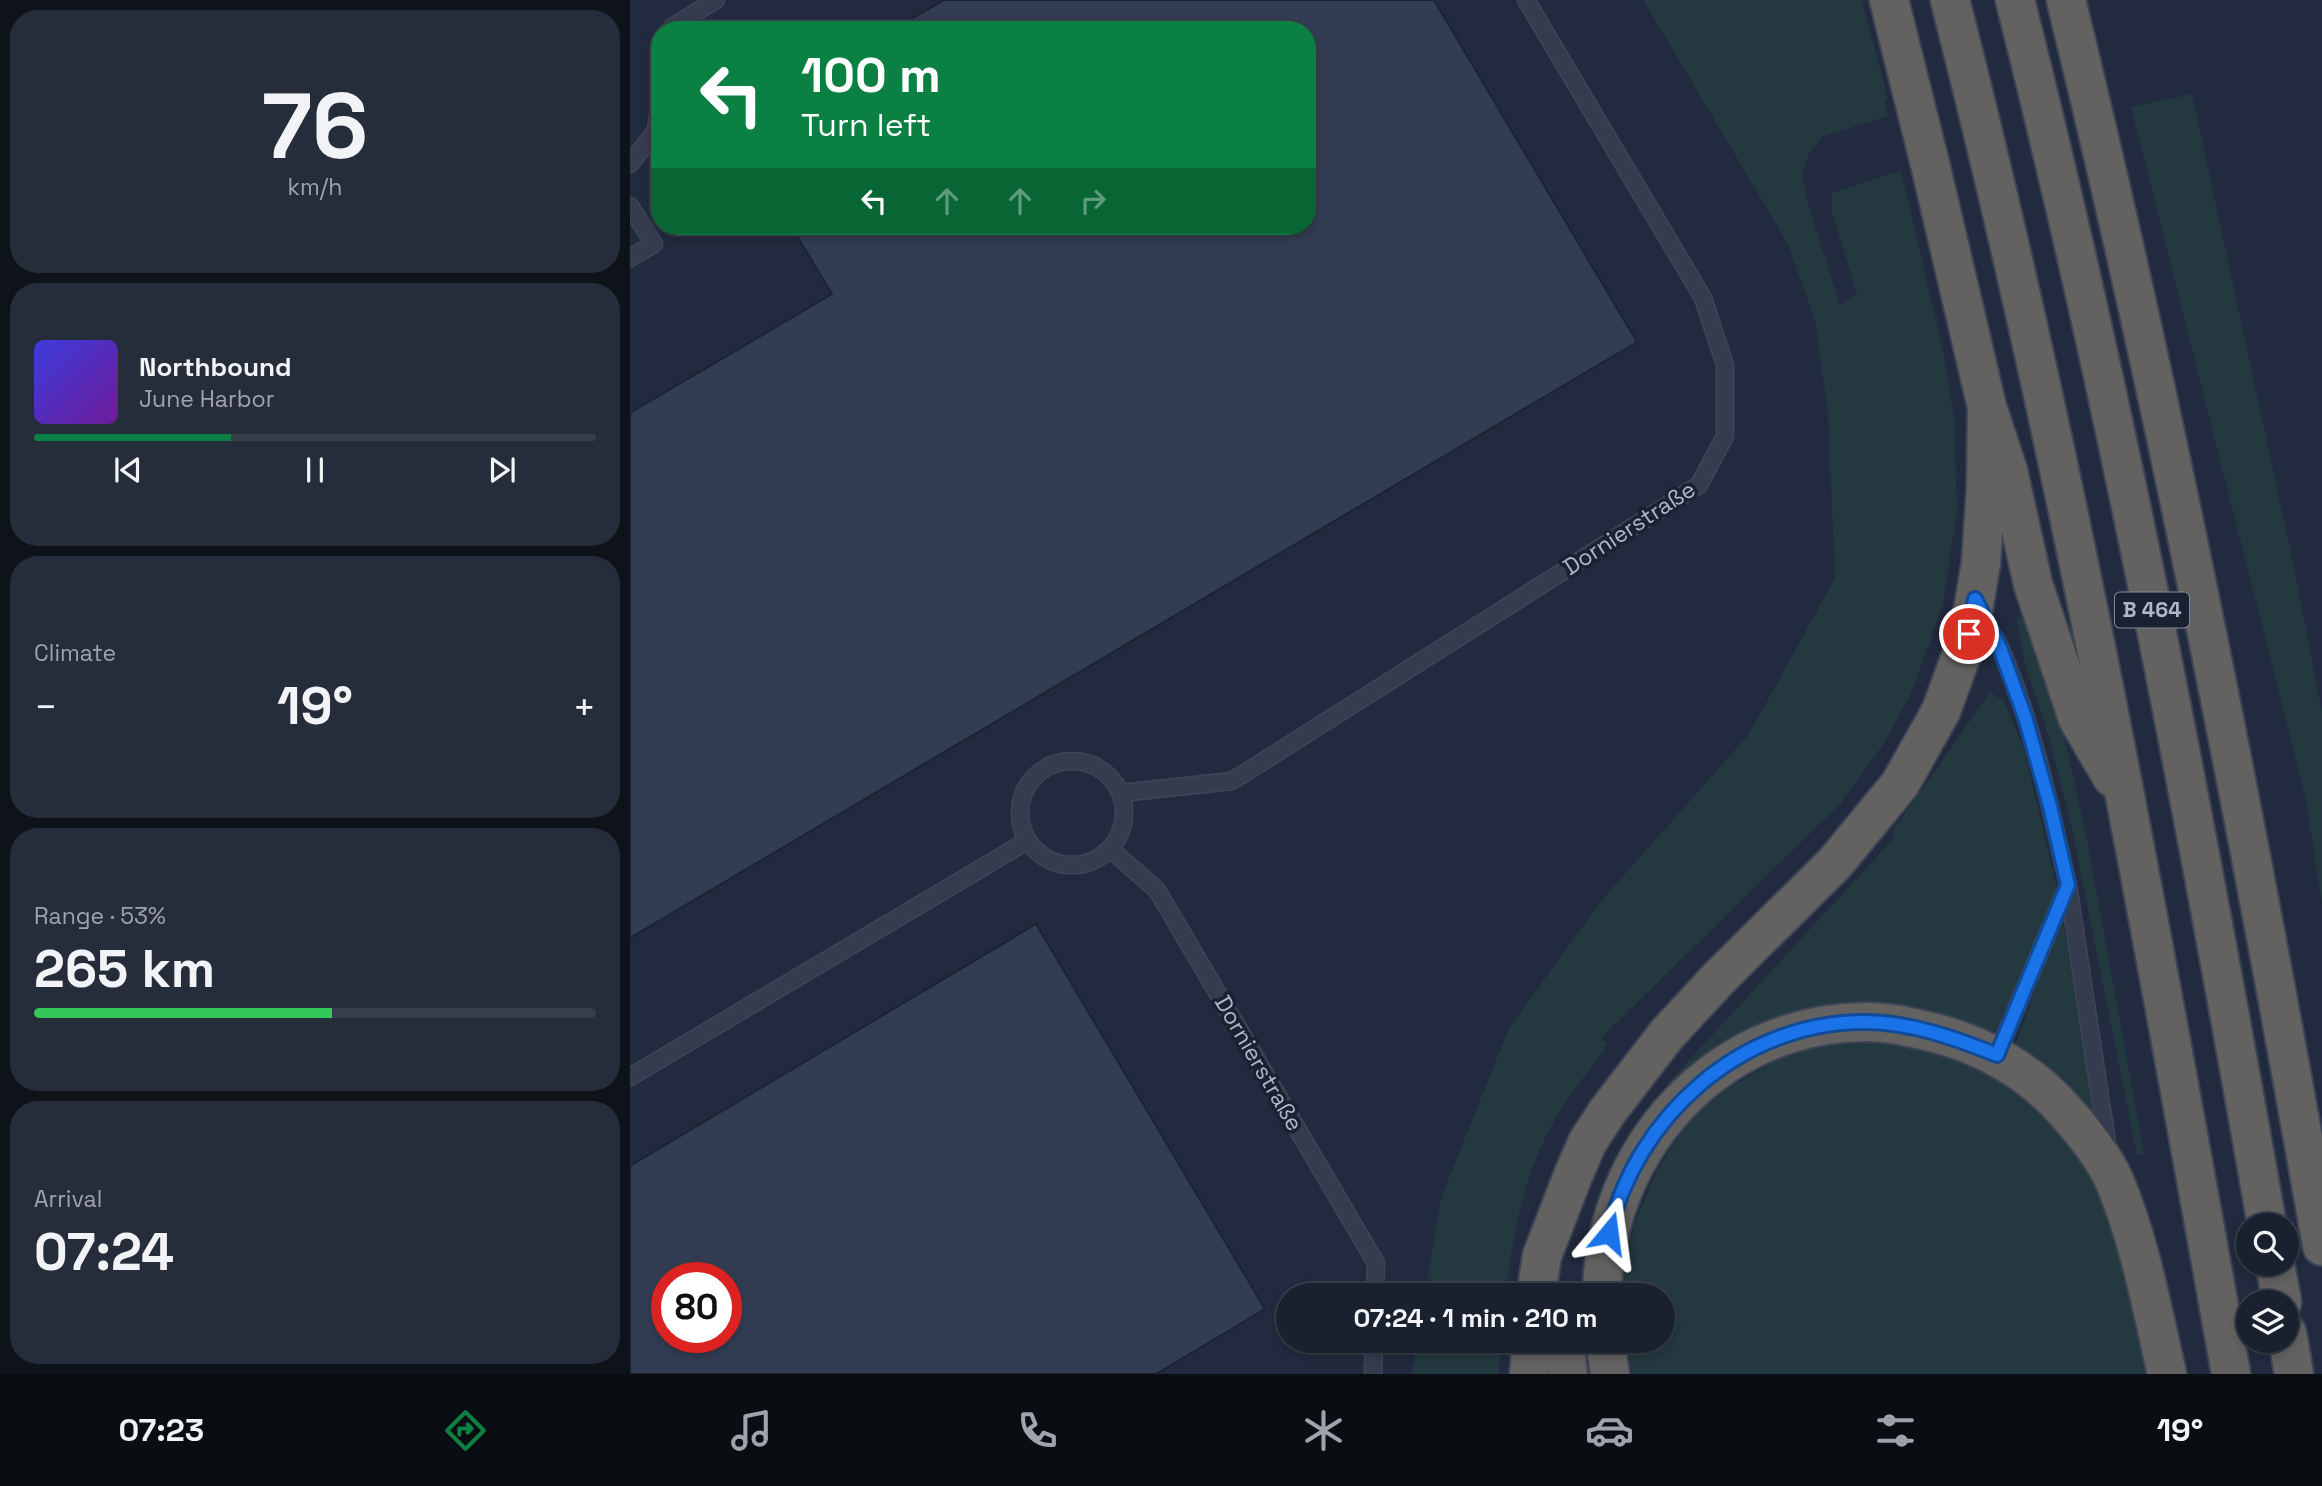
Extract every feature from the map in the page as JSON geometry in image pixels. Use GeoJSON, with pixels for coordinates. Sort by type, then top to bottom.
{"type":"FeatureCollection","features":[{"type":"Feature","properties":{"kind":"highway","name":"B 464"},"geometry":{"type":"LineString","coordinates":[[1889,0],[1987,407],[2008,471],[2033,584],[2078,719],[2126,800]]}},
{"type":"Feature","properties":{"kind":"highway","name":"B 464"},"geometry":{"type":"LineString","coordinates":[[1950,0],[2040,381],[2126,800],[2231,1374]]}},
{"type":"Feature","properties":{"kind":"highway","name":"B 464"},"geometry":{"type":"LineString","coordinates":[[2015,0],[2146,579],[2204,873],[2265,1213]]}},
{"type":"Feature","properties":{"kind":"highway","name":"B 464"},"geometry":{"type":"LineString","coordinates":[[2066,0],[2123,238],[2195,569],[2275,980],[2322,1246]]}},
{"type":"Feature","properties":{"kind":"highway"},"geometry":{"type":"LineString","coordinates":[[1538,1283],[1542,1256],[1587,1143],[1627,1083],[1667,1034],[1711,987],[1835,863],[1900,784],[1941,711],[1969,634],[1981,563],[1987,407]]}},
{"type":"Feature","properties":{"kind":"highway"},"geometry":{"type":"LineString","coordinates":[[1603,1283],[1604,1253],[1614,1213],[1638,1157],[1671,1110],[1692,1089],[1740,1055],[1800,1031],[1832,1024],[1864,1022],[1906,1026],[1951,1037],[1997,1055],[2064,1109],[2090,1141],[2113,1178],[2132,1230],[2167,1374]]}},
{"type":"Feature","properties":{"kind":"highway"},"geometry":{"type":"LineString","coordinates":[[1562,1208],[1562,1283]]}},
{"type":"Feature","properties":{"kind":"highway"},"geometry":{"type":"LineString","coordinates":[[1529,1374],[1531,1353]]}},
{"type":"Feature","properties":{"kind":"highway"},"geometry":{"type":"LineString","coordinates":[[1566,1353],[1568,1374]]}},
{"type":"Feature","properties":{"kind":"highway"},"geometry":{"type":"LineString","coordinates":[[1607,1353],[1610,1374]]}},
{"type":"Feature","properties":{"kind":"highway"},"geometry":{"type":"LineString","coordinates":[[2290,1353],[2294,1374]]}},
{"type":"Feature","properties":{"kind":"lane"},"geometry":{"type":"LineString","coordinates":[[682,21],[716,0]]}},
{"type":"Feature","properties":{"kind":"lane","name":"Dornierstraße"},"geometry":{"type":"LineString","coordinates":[[1121,793],[1231,781],[1699,485],[1725,436],[1725,365],[1703,298],[1527,0]]}},
{"type":"Feature","properties":{"kind":"lane"},"geometry":{"type":"LineString","coordinates":[[630,164],[651,137]]}},
{"type":"Feature","properties":{"kind":"lane"},"geometry":{"type":"LineString","coordinates":[[630,206],[654,243],[630,258]]}},
{"type":"Feature","properties":{"kind":"lane"},"geometry":{"type":"LineString","coordinates":[[1975,599],[2000,648],[2025,717],[2050,806],[2068,885],[2113,1178]]}},
{"type":"Feature","properties":{"kind":"lane"},"geometry":{"type":"LineString","coordinates":[[1076,760],[1103,771],[1121,793],[1124,823],[1110,849],[1090,862],[1067,865],[1045,858],[1027,841],[1019,813],[1026,786],[1048,766],[1076,760]]}},
{"type":"Feature","properties":{"kind":"lane"},"geometry":{"type":"LineString","coordinates":[[630,1077],[1027,841]]}},
{"type":"Feature","properties":{"kind":"lane","name":"Dornierstraße"},"geometry":{"type":"LineString","coordinates":[[1110,849],[1157,890],[1376,1264],[1375,1283]]}},
{"type":"Feature","properties":{"kind":"lane"},"geometry":{"type":"LineString","coordinates":[[1997,1055],[2068,885]]}},
{"type":"Feature","properties":{"kind":"lane"},"geometry":{"type":"LineString","coordinates":[[1373,1374],[1374,1353]]}},
{"type":"Feature","properties":{"kind":"green space"},"geometry":{"type":"Polygon","coordinates":[[[1643,0],[1862,0],[1888,99],[1885,101],[1888,116],[1822,137],[1809,154],[1802,175],[1808,204],[1840,305],[1857,294],[1832,212],[1832,193],[1901,170],[1944,355],[1954,419],[1957,509],[1943,605],[1911,694],[1884,743],[1841,803],[1601,1038],[1608,1044],[1561,1109],[1536,1161],[1521,1204],[1508,1283],[1427,1283],[1441,1198],[1509,1028],[1602,900],[1749,734],[1835,578],[1828,413],[1815,321],[1787,242],[1643,0]]]}},
{"type":"Feature","properties":{"kind":"green space"},"geometry":{"type":"Polygon","coordinates":[[[2192,94],[2292,558],[2322,712],[2322,905],[2306,800],[2131,107],[2192,94]]]}},
{"type":"Feature","properties":{"kind":"green space"},"geometry":{"type":"Polygon","coordinates":[[[2031,615],[2067,748],[2088,844],[2144,1154],[2137,1155],[2071,824],[2048,734],[2026,669],[2017,618],[2031,615]]]}},
{"type":"Feature","properties":{"kind":"green space"},"geometry":{"type":"Polygon","coordinates":[[[1990,692],[2004,701],[2025,752],[2058,894],[1998,1038],[1930,1013],[1672,1087],[1667,1084],[1895,837],[1892,832],[1990,692]]]}},
{"type":"Feature","properties":{"kind":"green space"},"geometry":{"type":"Polygon","coordinates":[[[2062,916],[2094,1106],[2090,1113],[2055,1077],[2015,1046],[2062,916]]]}},
{"type":"Feature","properties":{"kind":"green space"},"geometry":{"type":"Polygon","coordinates":[[[1850,1039],[1918,1042],[1980,1061],[2053,1118],[2108,1200],[2152,1374],[1632,1374],[1629,1353],[1675,1353],[1675,1283],[1622,1283],[1623,1259],[1635,1222],[1657,1171],[1686,1125],[1725,1090],[1780,1058],[1850,1039]]]}},
{"type":"Feature","properties":{"kind":"green space"},"geometry":{"type":"Polygon","coordinates":[[[1415,1353],[1501,1353],[1498,1374],[1412,1374],[1415,1353]]]}},
{"type":"Feature","properties":{"kind":"building"},"geometry":{"type":"Polygon","coordinates":[[[944,0],[1434,0],[1637,342],[630,938],[630,413],[832,294],[796,235],[1316,235],[1316,21],[908,21],[944,0]]]}},
{"type":"Feature","properties":{"kind":"building"},"geometry":{"type":"Polygon","coordinates":[[[1036,924],[1265,1309],[1156,1374],[630,1374],[630,1166],[1036,924]]]}},
{"type":"Feature","properties":{"kind":"route"},"geometry":{"type":"LineString","coordinates":[[1609,1233],[1625,1185],[1653,1133],[1692,1089],[1740,1055],[1800,1031],[1832,1024],[1864,1022],[1906,1026],[1951,1037],[1997,1055],[2068,885],[2050,806],[2025,717],[2000,648],[1975,599],[1969,634]]}}]}
